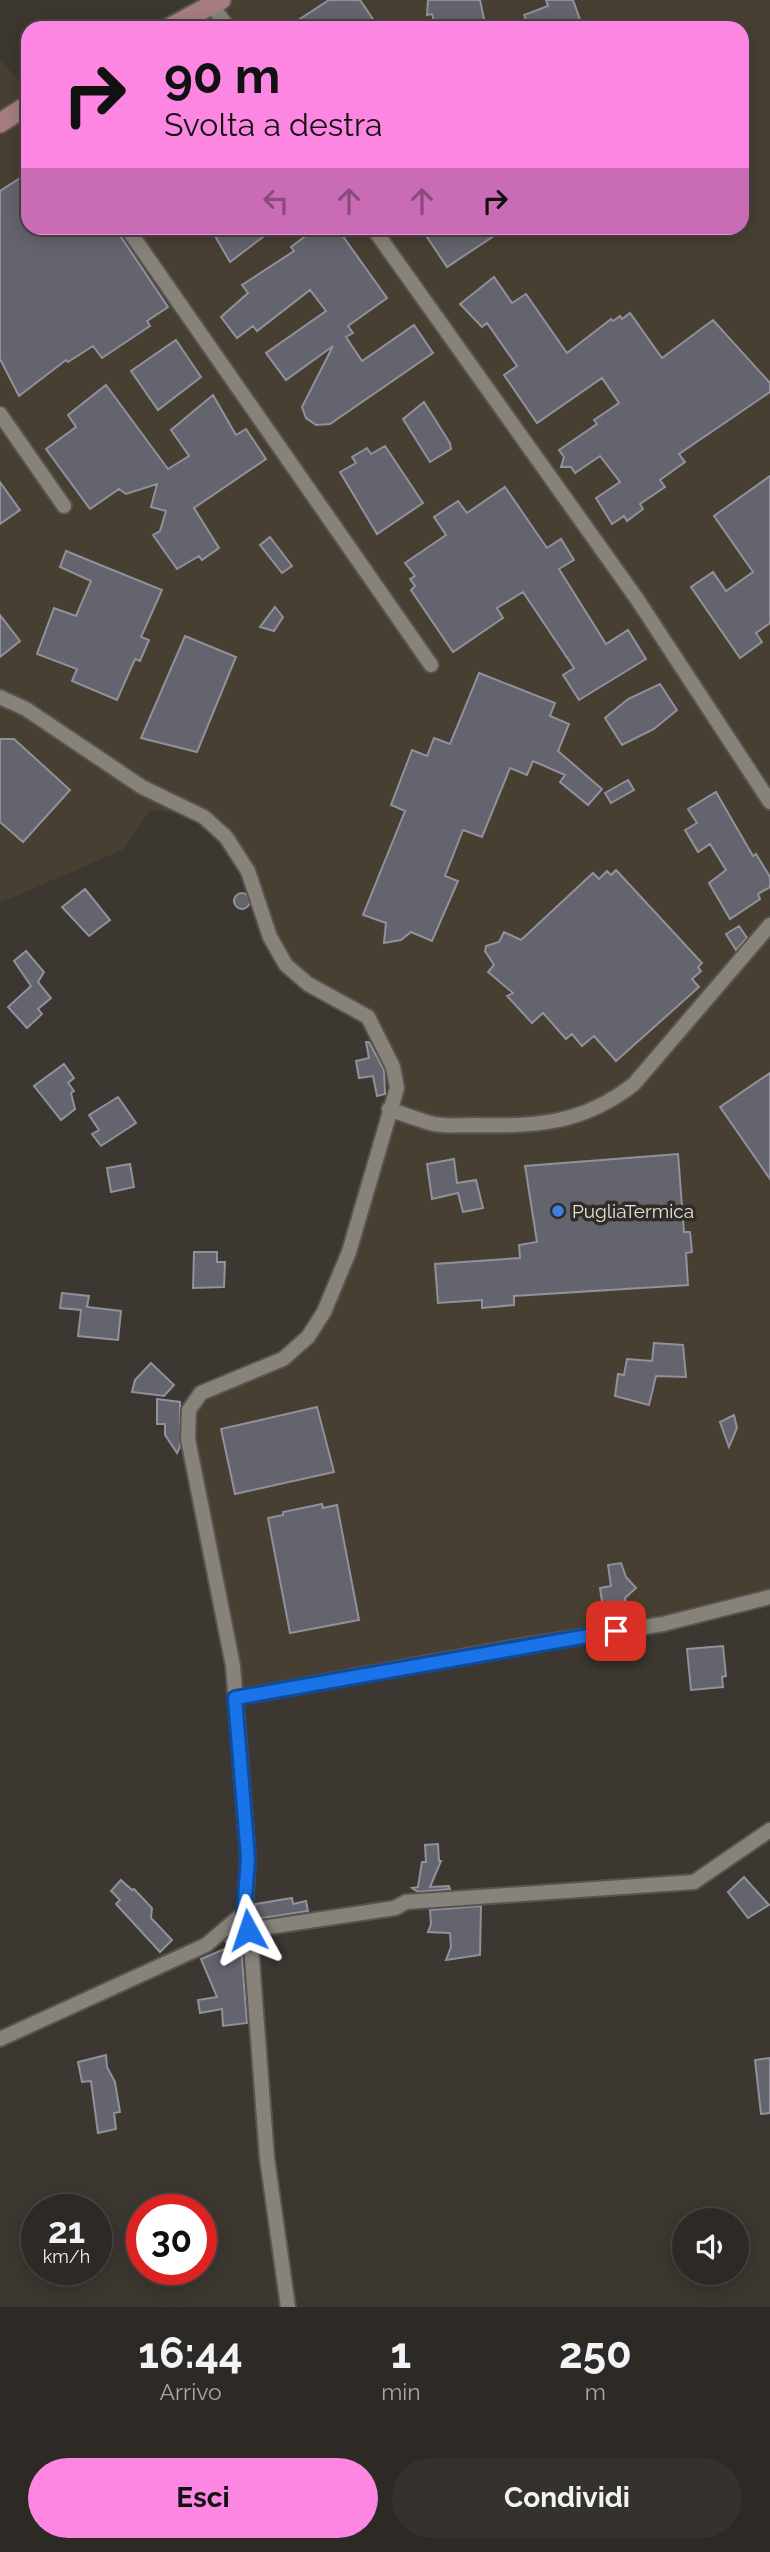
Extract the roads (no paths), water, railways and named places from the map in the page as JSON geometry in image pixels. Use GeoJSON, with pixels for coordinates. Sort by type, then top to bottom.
{"type":"FeatureCollection","features":[{"type":"Feature","properties":{"kind":"main road"},"geometry":{"type":"LineString","coordinates":[[182,21],[216,3]]}},
{"type":"Feature","properties":{"kind":"main road"},"geometry":{"type":"LineString","coordinates":[[0,123],[21,110]]}},
{"type":"Feature","properties":{"kind":"street"},"geometry":{"type":"LineString","coordinates":[[216,3],[225,21]]}},
{"type":"Feature","properties":{"kind":"street"},"geometry":{"type":"LineString","coordinates":[[132,235],[431,665]]}},
{"type":"Feature","properties":{"kind":"street"},"geometry":{"type":"LineString","coordinates":[[378,235],[637,599],[770,802]]}},
{"type":"Feature","properties":{"kind":"street"},"geometry":{"type":"LineString","coordinates":[[0,414],[64,506]]}},
{"type":"Feature","properties":{"kind":"street"},"geometry":{"type":"LineString","coordinates":[[0,697],[26,709],[142,787],[204,817],[226,837],[248,871],[270,937],[286,965],[308,984],[368,1017],[395,1071],[397,1088],[349,1252],[324,1312],[313,1329],[283,1359],[201,1393],[189,1410],[188,1439],[233,1666],[248,1858],[244,1912],[248,1930],[267,2158],[288,2307]]}},
{"type":"Feature","properties":{"kind":"street"},"geometry":{"type":"LineString","coordinates":[[389,1109],[433,1124],[499,1126],[554,1122],[587,1114],[634,1084],[770,925]]}},
{"type":"Feature","properties":{"kind":"street"},"geometry":{"type":"LineString","coordinates":[[235,1698],[521,1646],[663,1624],[770,1597]]}},
{"type":"Feature","properties":{"kind":"street"},"geometry":{"type":"LineString","coordinates":[[248,1930],[395,1908],[406,1902],[694,1882],[770,1830]]}},
{"type":"Feature","properties":{"kind":"street"},"geometry":{"type":"LineString","coordinates":[[0,2039],[206,1945],[244,1912]]}},
{"type":"Feature","properties":{"kind":"place","name":"PugliaTermica"},"geometry":{"type":"Point","coordinates":[558,1211]}}]}
